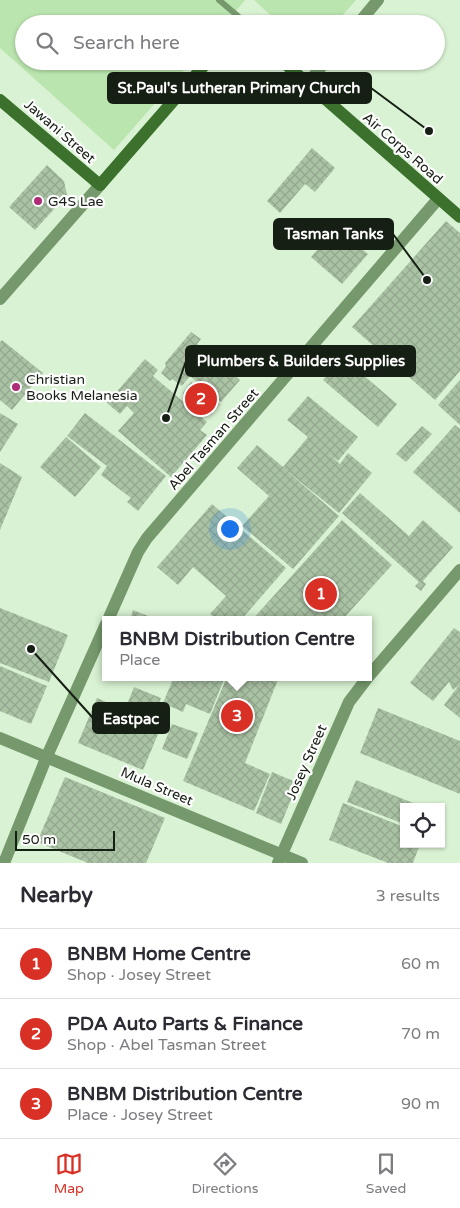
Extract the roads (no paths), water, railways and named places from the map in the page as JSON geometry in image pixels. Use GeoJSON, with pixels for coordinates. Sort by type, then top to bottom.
{"type":"FeatureCollection","features":[{"type":"Feature","properties":{"kind":"street"},"geometry":{"type":"LineString","coordinates":[[366,15],[378,0]]}},
{"type":"Feature","properties":{"kind":"street"},"geometry":{"type":"LineString","coordinates":[[0,300],[200,70]]}},
{"type":"Feature","properties":{"kind":"street","name":"Air Corps Road"},"geometry":{"type":"LineString","coordinates":[[292,70],[460,217]]}},
{"type":"Feature","properties":{"kind":"street"},"geometry":{"type":"LineString","coordinates":[[307,84],[319,70]]}},
{"type":"Feature","properties":{"kind":"street","name":"Jawani Street"},"geometry":{"type":"LineString","coordinates":[[0,100],[100,185]]}},
{"type":"Feature","properties":{"kind":"street","name":"Abel Tasman Street"},"geometry":{"type":"LineString","coordinates":[[110,616],[138,552],[147,538],[438,199]]}},
{"type":"Feature","properties":{"kind":"street","name":"Josey Street"},"geometry":{"type":"LineString","coordinates":[[372,672],[460,570]]}},
{"type":"Feature","properties":{"kind":"street"},"geometry":{"type":"LineString","coordinates":[[4,863],[47,756],[102,633]]}},
{"type":"Feature","properties":{"kind":"street","name":"Josey Street"},"geometry":{"type":"LineString","coordinates":[[280,859],[349,702],[365,681]]}},
{"type":"Feature","properties":{"kind":"street","name":"Mula Street"},"geometry":{"type":"LineString","coordinates":[[0,738],[47,756],[280,859],[302,863]]}},
{"type":"Feature","properties":{"kind":"lane"},"geometry":{"type":"LineString","coordinates":[[219,0],[237,15]]}},
{"type":"Feature","properties":{"kind":"place","name":"St.Paul's Lutheran Primary Church"},"geometry":{"type":"Point","coordinates":[429,131]}},
{"type":"Feature","properties":{"kind":"place","name":"G4S Lae"},"geometry":{"type":"Point","coordinates":[38,201]}},
{"type":"Feature","properties":{"kind":"place","name":"Tasman Tanks"},"geometry":{"type":"Point","coordinates":[427,280]}},
{"type":"Feature","properties":{"kind":"place","name":"Christian Books Melanesia"},"geometry":{"type":"Point","coordinates":[16,387]}},
{"type":"Feature","properties":{"kind":"place","name":"PDA Auto Parts & Finance"},"geometry":{"type":"Point","coordinates":[201,399]}},
{"type":"Feature","properties":{"kind":"place","name":"Plumbers & Builders Supplies"},"geometry":{"type":"Point","coordinates":[166,418]}},
{"type":"Feature","properties":{"kind":"place","name":"BNBM Home Centre"},"geometry":{"type":"Point","coordinates":[321,594]}},
{"type":"Feature","properties":{"kind":"place","name":"Eastpac"},"geometry":{"type":"Point","coordinates":[31,649]}},
{"type":"Feature","properties":{"kind":"place","name":"BNBM Distribution Centre"},"geometry":{"type":"Point","coordinates":[237,716]}}]}
